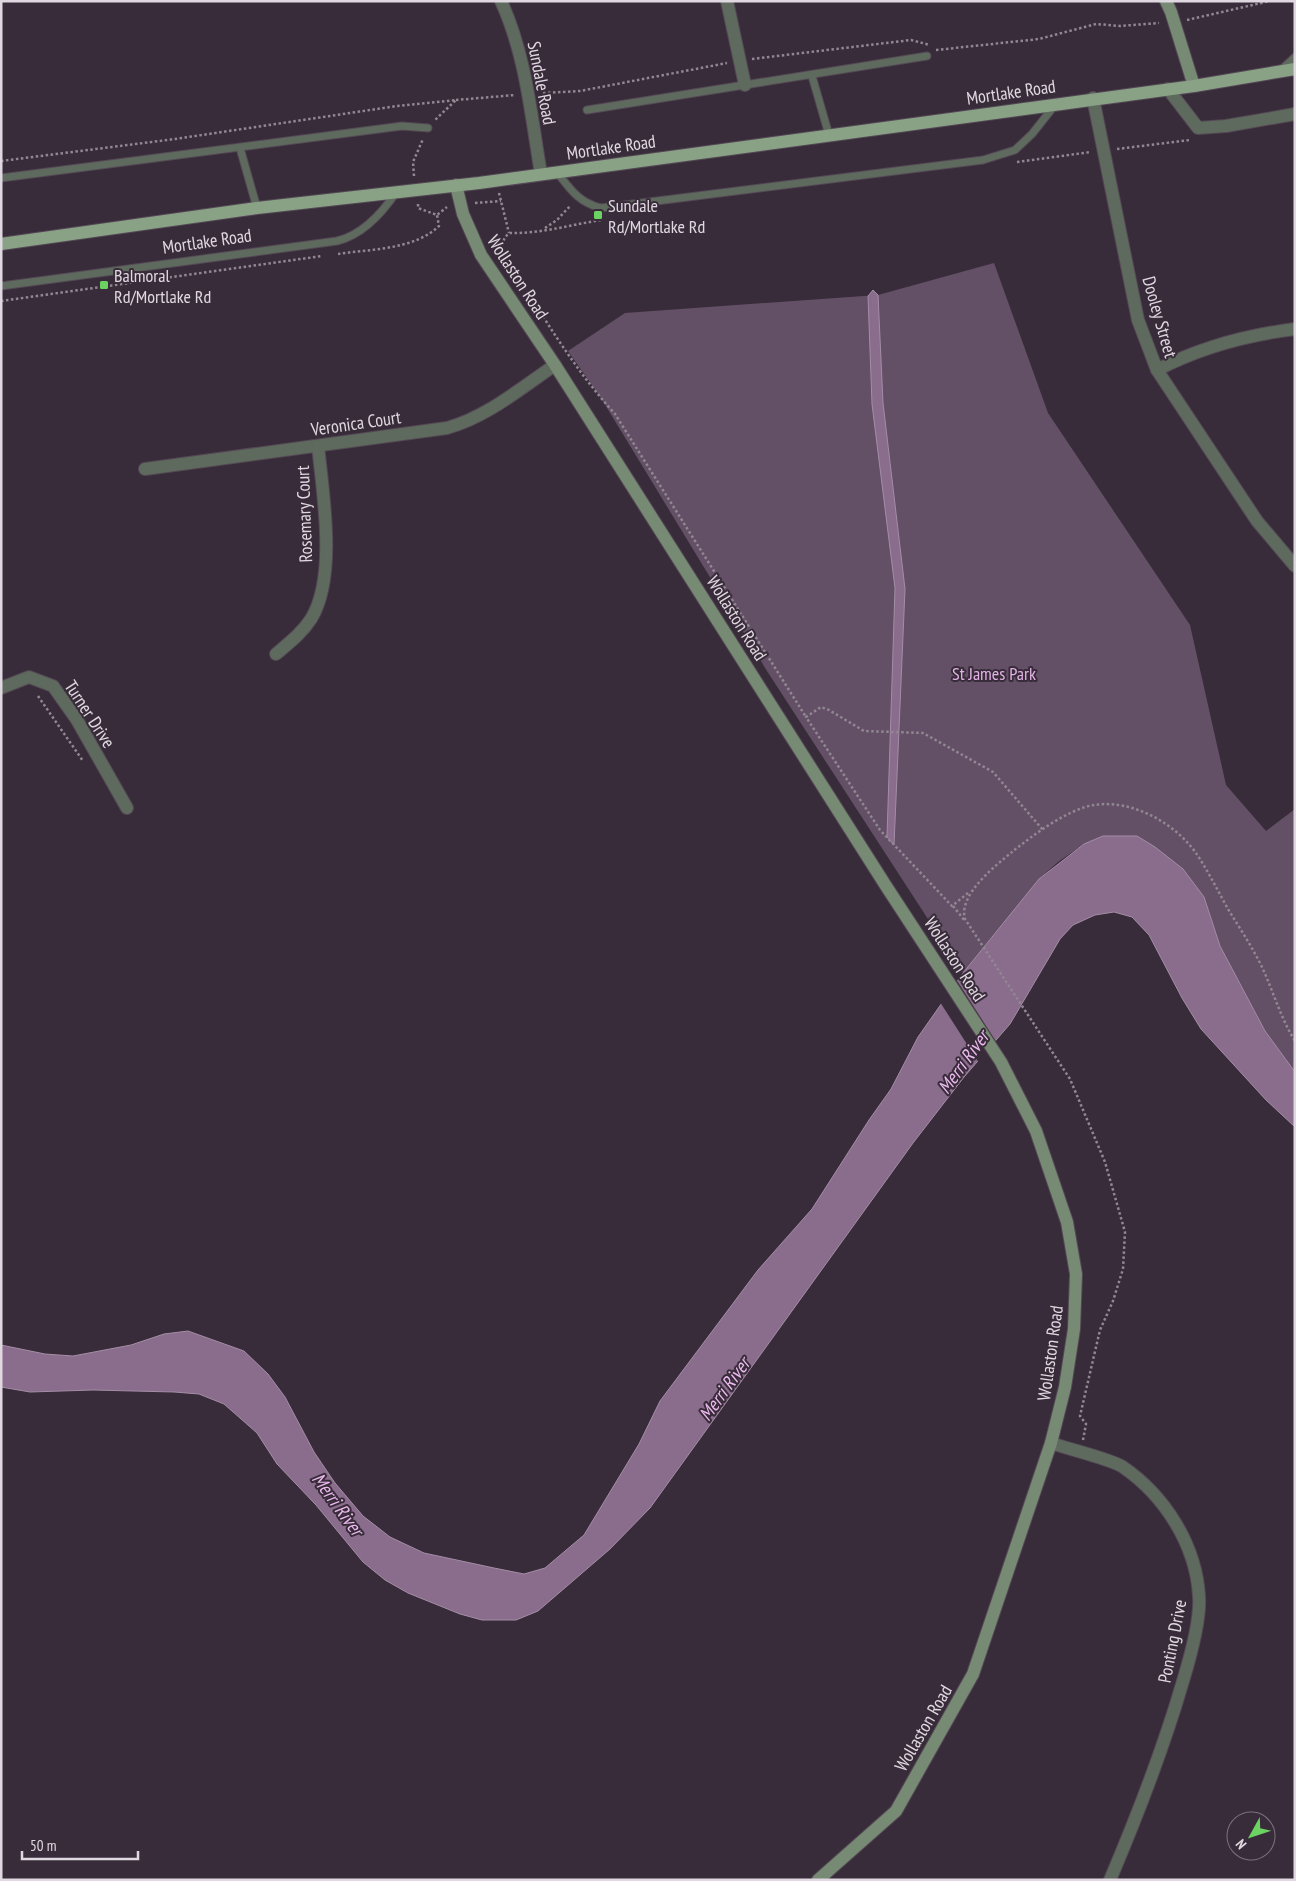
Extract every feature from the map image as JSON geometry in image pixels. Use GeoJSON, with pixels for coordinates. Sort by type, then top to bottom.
{"type":"FeatureCollection","features":[{"type":"Feature","properties":{"kind":"main road","name":"Mortlake Road"},"geometry":{"type":"LineString","coordinates":[[1,244],[257,208],[495,181],[1093,98],[1194,86],[1295,69]]}},
{"type":"Feature","properties":{"kind":"street","name":"Sundale Road"},"geometry":{"type":"LineString","coordinates":[[501,1],[513,27],[541,174]]}},
{"type":"Feature","properties":{"kind":"street"},"geometry":{"type":"LineString","coordinates":[[727,1],[744,85]]}},
{"type":"Feature","properties":{"kind":"street"},"geometry":{"type":"LineString","coordinates":[[1166,1],[1194,86]]}},
{"type":"Feature","properties":{"kind":"street"},"geometry":{"type":"LineString","coordinates":[[1168,89],[1198,128],[1226,126],[1295,114]]}},
{"type":"Feature","properties":{"kind":"street","name":"Dooley Street"},"geometry":{"type":"LineString","coordinates":[[1093,98],[1138,320],[1157,370],[1257,521],[1295,566]]}},
{"type":"Feature","properties":{"kind":"street","name":"Wollaston Road"},"geometry":{"type":"LineString","coordinates":[[456,185],[463,214],[472,239],[494,276],[556,365],[1001,1062],[1036,1131],[1067,1222],[1076,1274],[1074,1329],[1065,1387],[1051,1443],[973,1674],[896,1811],[818,1880]]}},
{"type":"Feature","properties":{"kind":"street"},"geometry":{"type":"LineString","coordinates":[[1157,370],[1175,361],[1254,334],[1295,329]]}},
{"type":"Feature","properties":{"kind":"street","name":"Veronica Court"},"geometry":{"type":"LineString","coordinates":[[145,469],[447,428],[468,422],[556,365]]}},
{"type":"Feature","properties":{"kind":"street","name":"Rosemary Court"},"geometry":{"type":"LineString","coordinates":[[276,654],[298,636],[311,619],[321,598],[326,543],[318,446]]}},
{"type":"Feature","properties":{"kind":"street","name":"Turner Drive"},"geometry":{"type":"LineString","coordinates":[[1,688],[29,677],[53,686],[77,720],[126,808]]}},
{"type":"Feature","properties":{"kind":"street","name":"Ponting Drive"},"geometry":{"type":"LineString","coordinates":[[1051,1443],[1121,1466],[1155,1493],[1192,1555],[1200,1597],[1192,1652],[1165,1745],[1110,1880]]}},
{"type":"Feature","properties":{"kind":"lane"},"geometry":{"type":"LineString","coordinates":[[588,110],[812,76],[927,56]]}},
{"type":"Feature","properties":{"kind":"lane"},"geometry":{"type":"LineString","coordinates":[[1280,72],[1295,57]]}},
{"type":"Feature","properties":{"kind":"lane"},"geometry":{"type":"LineString","coordinates":[[812,76],[829,134]]}},
{"type":"Feature","properties":{"kind":"lane"},"geometry":{"type":"LineString","coordinates":[[557,172],[577,198],[590,206],[601,208],[984,160],[1015,150],[1032,134],[1057,103]]}},
{"type":"Feature","properties":{"kind":"lane"},"geometry":{"type":"LineString","coordinates":[[1,178],[402,126],[428,128]]}},
{"type":"Feature","properties":{"kind":"lane","name":"Mortlake Road"},"geometry":{"type":"LineString","coordinates":[[240,148],[257,208]]}},
{"type":"Feature","properties":{"kind":"lane","name":"Mortlake Road"},"geometry":{"type":"LineString","coordinates":[[1,286],[337,241],[356,235],[390,202],[398,191]]}},
{"type":"Feature","properties":{"kind":"path"},"geometry":{"type":"LineString","coordinates":[[456,100],[580,91],[740,61],[911,40],[928,43],[936,50],[1039,39],[1096,24],[1120,26],[1194,19],[1270,1]]}},
{"type":"Feature","properties":{"kind":"path"},"geometry":{"type":"LineString","coordinates":[[495,181],[509,233]]}},
{"type":"Feature","properties":{"kind":"path"},"geometry":{"type":"LineString","coordinates":[[577,198],[557,220],[544,229],[531,234],[509,233],[503,239],[504,254],[600,398],[615,414],[806,717],[880,830],[952,906],[972,930]]}},
{"type":"Feature","properties":{"kind":"path"},"geometry":{"type":"LineString","coordinates":[[33,689],[83,762]]}},
{"type":"Feature","properties":{"kind":"path"},"geometry":{"type":"LineString","coordinates":[[806,717],[821,707],[864,731],[909,731],[923,733],[993,772],[1043,830]]}},
{"type":"Feature","properties":{"kind":"path"},"geometry":{"type":"LineString","coordinates":[[952,906],[971,891],[1003,859],[1068,814],[1093,805],[1120,803],[1159,819],[1197,854],[1260,964],[1287,1029],[1295,1041]]}},
{"type":"Feature","properties":{"kind":"path"},"geometry":{"type":"LineString","coordinates":[[971,891],[962,909],[965,919],[1060,1063],[1078,1096],[1105,1162],[1125,1232],[1123,1269],[1113,1301],[1100,1330],[1080,1416],[1086,1424],[1080,1453]]}},
{"type":"Feature","properties":{"kind":"green space","name":"St James Park"},"geometry":{"type":"Polygon","coordinates":[[[994,263],[1048,413],[1190,625],[1226,785],[1266,831],[1295,809],[1295,1072],[1265,1031],[1220,946],[1204,897],[1174,862],[1137,836],[1084,844],[1058,862],[1039,879],[963,973],[767,671],[601,398],[568,351],[625,313],[878,295],[994,263]]]}},
{"type":"Feature","properties":{"kind":"water"},"geometry":{"type":"Polygon","coordinates":[[[873,290],[878,295],[883,403],[905,589],[894,845],[887,837],[895,588],[872,404],[868,296],[873,290]]]}},
{"type":"Feature","properties":{"kind":"water","name":"Merri River"},"geometry":{"type":"Polygon","coordinates":[[[1103,836],[1137,836],[1155,847],[1183,869],[1204,897],[1220,946],[1265,1031],[1295,1072],[1295,1127],[1266,1100],[1201,1029],[1182,998],[1149,935],[1132,917],[1114,912],[1095,915],[1073,925],[1060,939],[1010,1024],[964,1077],[913,1143],[650,1508],[610,1549],[538,1611],[516,1620],[482,1620],[460,1614],[408,1593],[385,1580],[363,1562],[316,1505],[277,1464],[257,1433],[224,1404],[199,1394],[174,1392],[93,1390],[30,1392],[1,1387],[1,1345],[45,1354],[73,1356],[131,1345],[164,1334],[188,1331],[244,1351],[268,1374],[285,1397],[314,1452],[335,1483],[363,1516],[390,1537],[424,1553],[524,1574],[545,1568],[584,1535],[639,1444],[660,1401],[758,1270],[812,1209],[891,1089],[918,1037],[963,973],[1039,879],[1084,844],[1103,836]]]}},
{"type":"Feature","properties":{"kind":"pier"},"geometry":{"type":"Polygon","coordinates":[[[956,979],[997,1043],[979,1063],[940,1002],[956,979]]]}},
{"type":"Feature","properties":{"kind":"place","name":"Sundale Rd/Mortlake Rd"},"geometry":{"type":"Point","coordinates":[598,215]}},
{"type":"Feature","properties":{"kind":"place","name":"Balmoral Rd/Mortlake Rd"},"geometry":{"type":"Point","coordinates":[104,285]}}]}
